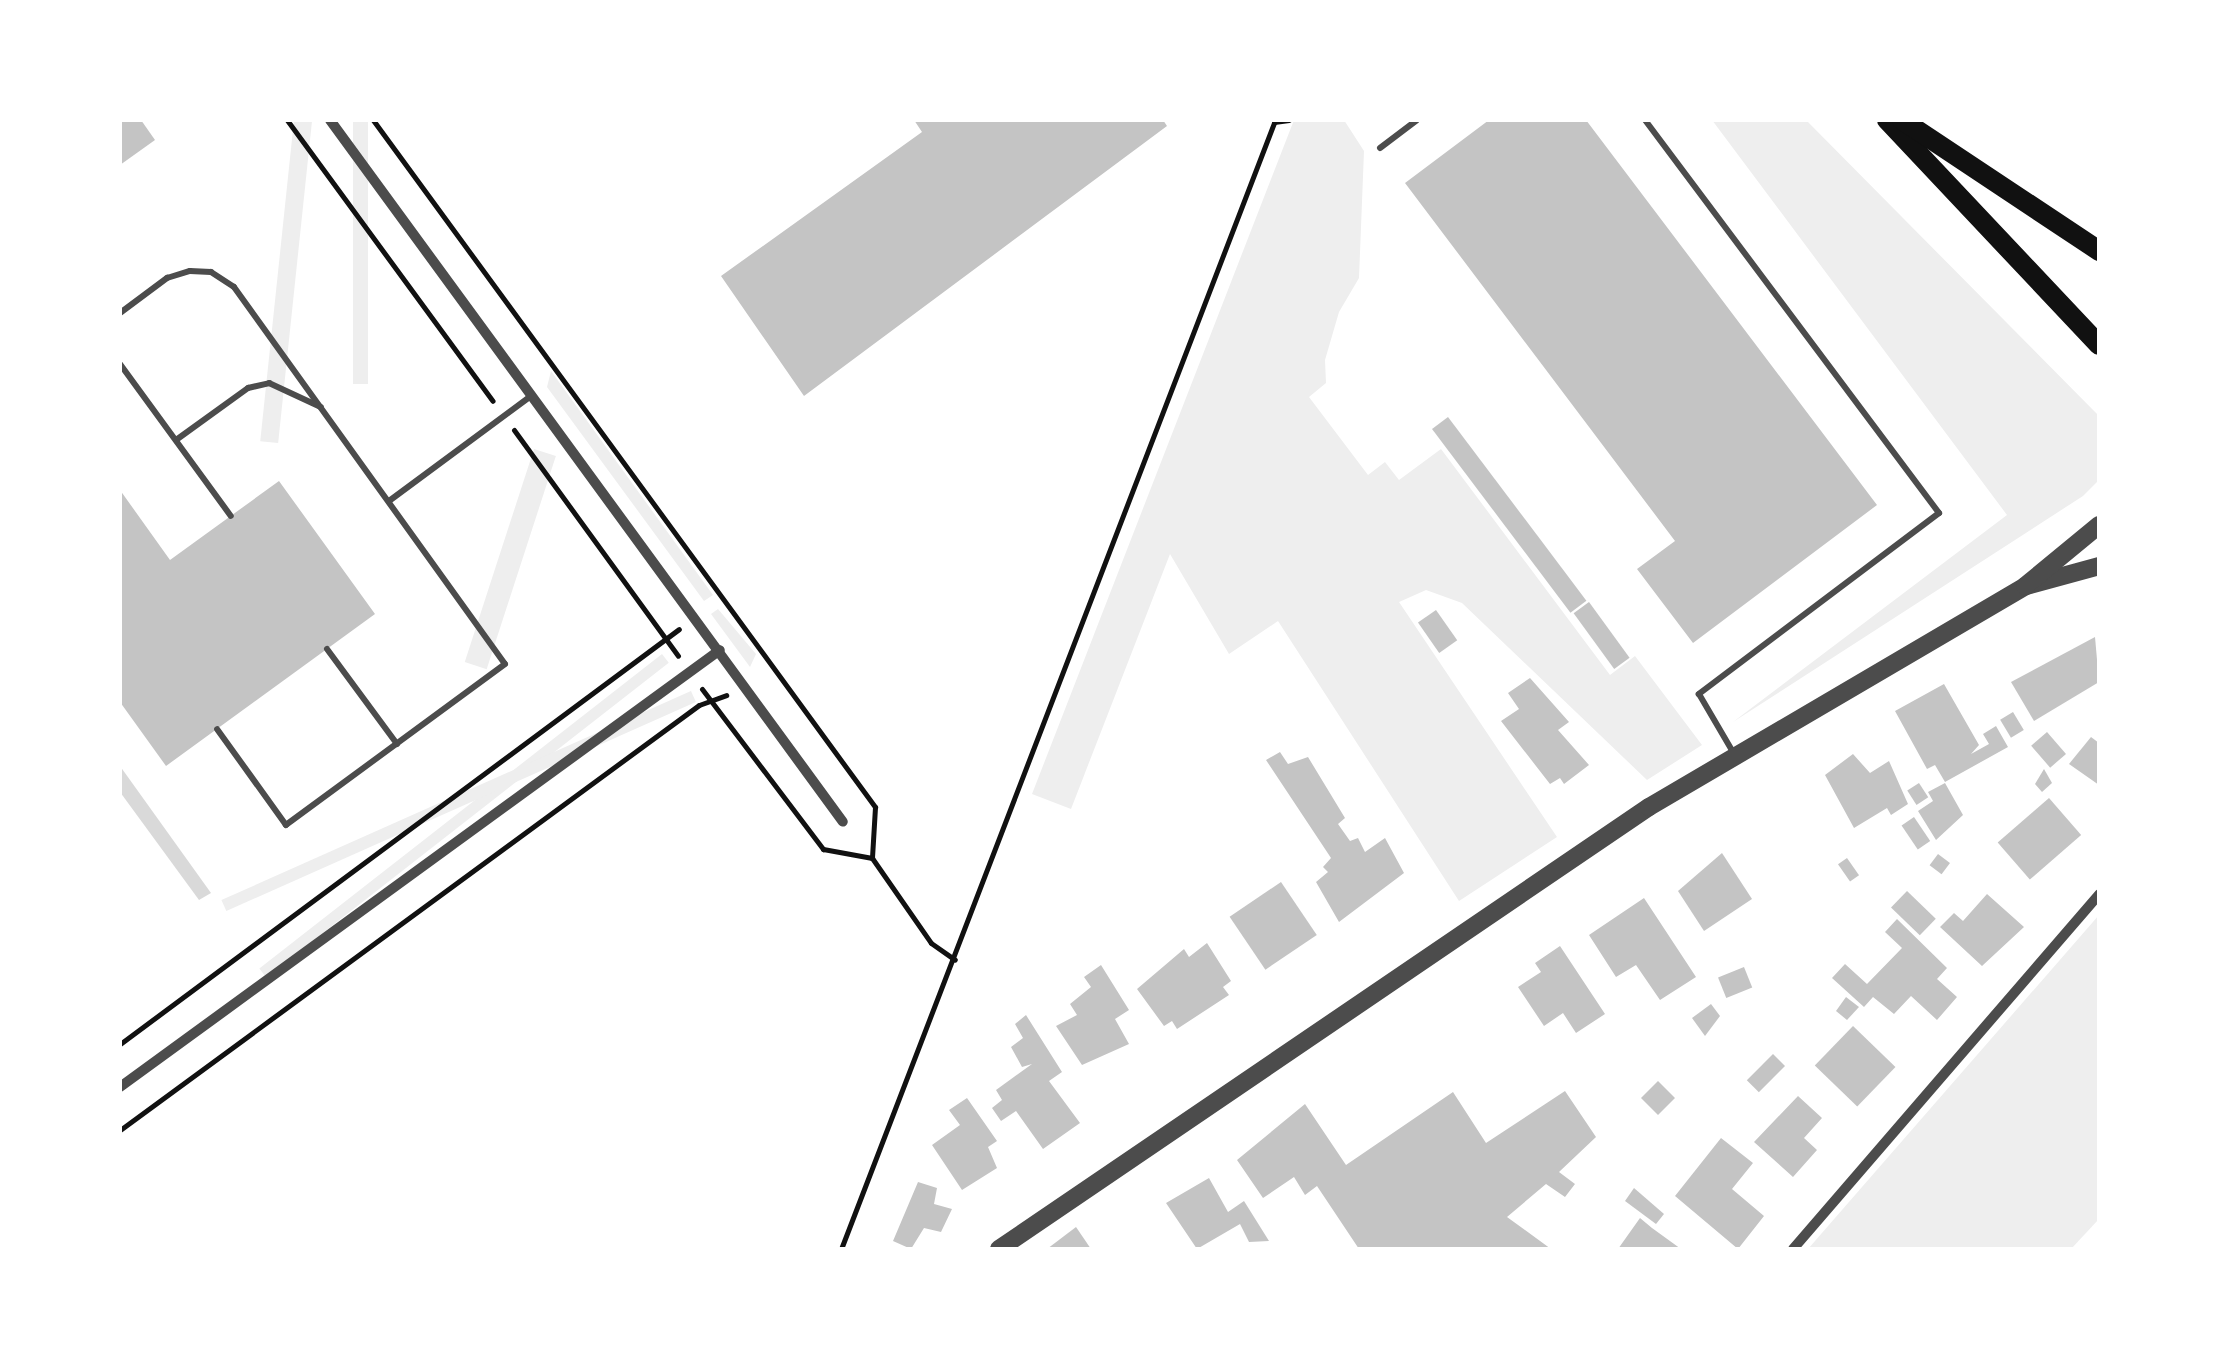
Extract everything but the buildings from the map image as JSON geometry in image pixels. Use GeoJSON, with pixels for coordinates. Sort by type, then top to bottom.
{"type":"FeatureCollection","features":[{"type":"Feature","properties":{"kind":"main road"},"geometry":{"type":"LineString","coordinates":[[1887,120],[2099,345]]}},
{"type":"Feature","properties":{"kind":"main road"},"geometry":{"type":"LineString","coordinates":[[1902,120],[2099,251]]}},
{"type":"Feature","properties":{"kind":"street"},"geometry":{"type":"LineString","coordinates":[[330,120],[844,822]]}},
{"type":"Feature","properties":{"kind":"street"},"geometry":{"type":"LineString","coordinates":[[1000,1249],[1734,754],[2025,586],[2099,525]]}},
{"type":"Feature","properties":{"kind":"street"},"geometry":{"type":"LineString","coordinates":[[2025,586],[2099,566]]}},
{"type":"Feature","properties":{"kind":"street"},"geometry":{"type":"LineString","coordinates":[[120,1087],[720,650]]}},
{"type":"Feature","properties":{"kind":"street"},"geometry":{"type":"LineString","coordinates":[[1793,1249],[2099,894]]}},
{"type":"Feature","properties":{"kind":"lane"},"geometry":{"type":"LineString","coordinates":[[1380,148],[1417,120]]}},
{"type":"Feature","properties":{"kind":"lane"},"geometry":{"type":"LineString","coordinates":[[1645,120],[1939,513],[1699,694],[1734,754]]}},
{"type":"Feature","properties":{"kind":"lane"},"geometry":{"type":"LineString","coordinates":[[120,313],[168,278],[211,272],[234,287],[505,664],[286,825],[216,729]]}},
{"type":"Feature","properties":{"kind":"lane"},"geometry":{"type":"LineString","coordinates":[[120,364],[230,516]]}},
{"type":"Feature","properties":{"kind":"lane"},"geometry":{"type":"LineString","coordinates":[[176,440],[248,388],[270,383],[322,408]]}},
{"type":"Feature","properties":{"kind":"lane"},"geometry":{"type":"LineString","coordinates":[[390,501],[531,396]]}},
{"type":"Feature","properties":{"kind":"lane"},"geometry":{"type":"LineString","coordinates":[[328,649],[397,744]]}},
{"type":"Feature","properties":{"kind":"path"},"geometry":{"type":"LineString","coordinates":[[287,120],[823,849],[872,858]]}},
{"type":"Feature","properties":{"kind":"path"},"geometry":{"type":"LineString","coordinates":[[373,120],[875,808],[872,858],[931,943],[955,960]]}},
{"type":"Feature","properties":{"kind":"path"},"geometry":{"type":"LineString","coordinates":[[841,1249],[1275,121],[1288,120]]}},
{"type":"Feature","properties":{"kind":"path"},"geometry":{"type":"LineString","coordinates":[[120,1044],[666,639]]}},
{"type":"Feature","properties":{"kind":"path"},"geometry":{"type":"LineString","coordinates":[[120,1130],[710,698],[745,682],[769,663]]}},
{"type":"Feature","properties":{"kind":"shaded area"},"geometry":{"type":"Polygon","coordinates":[[[294,120],[312,122],[278,443],[260,441],[294,120]]]}},
{"type":"Feature","properties":{"kind":"shaded area"},"geometry":{"type":"Polygon","coordinates":[[[353,120],[368,120],[368,384],[353,384],[353,120]]]}},
{"type":"Feature","properties":{"kind":"shaded area"},"geometry":{"type":"Polygon","coordinates":[[[1294,120],[1344,120],[1364,151],[1359,278],[1339,312],[1325,360],[1326,383],[1309,397],[1368,475],[1385,462],[1399,480],[1441,449],[1610,675],[1635,656],[1702,745],[1647,780],[1462,603],[1426,590],[1399,602],[1557,837],[1459,901],[1278,621],[1229,654],[1170,554],[1071,809],[1032,794],[1294,120]]]}},
{"type":"Feature","properties":{"kind":"shaded area"},"geometry":{"type":"Polygon","coordinates":[[[1712,120],[1806,120],[2099,416],[2099,480],[2083,496],[1733,722],[2007,515],[1712,120]]]}},
{"type":"Feature","properties":{"kind":"shaded area"},"geometry":{"type":"Polygon","coordinates":[[[551,371],[713,595],[704,601],[547,387],[551,371]]]}},
{"type":"Feature","properties":{"kind":"shaded area"},"geometry":{"type":"Polygon","coordinates":[[[534,449],[556,456],[487,669],[465,662],[534,449]]]}},
{"type":"Feature","properties":{"kind":"shaded area"},"geometry":{"type":"Polygon","coordinates":[[[718,609],[756,654],[750,667],[711,614],[718,609]]]}},
{"type":"Feature","properties":{"kind":"shaded area"},"geometry":{"type":"Polygon","coordinates":[[[662,654],[669,663],[266,977],[259,969],[662,654]]]}},
{"type":"Feature","properties":{"kind":"shaded area"},"geometry":{"type":"Polygon","coordinates":[[[691,691],[696,702],[226,911],[221,900],[691,691]]]}},
{"type":"Feature","properties":{"kind":"shaded area"},"geometry":{"type":"Polygon","coordinates":[[[120,766],[211,893],[199,900],[120,792],[120,766]]]}},
{"type":"Feature","properties":{"kind":"shaded area"},"geometry":{"type":"Polygon","coordinates":[[[2099,915],[2099,1219],[2071,1249],[1808,1249],[2099,915]]]}}]}
